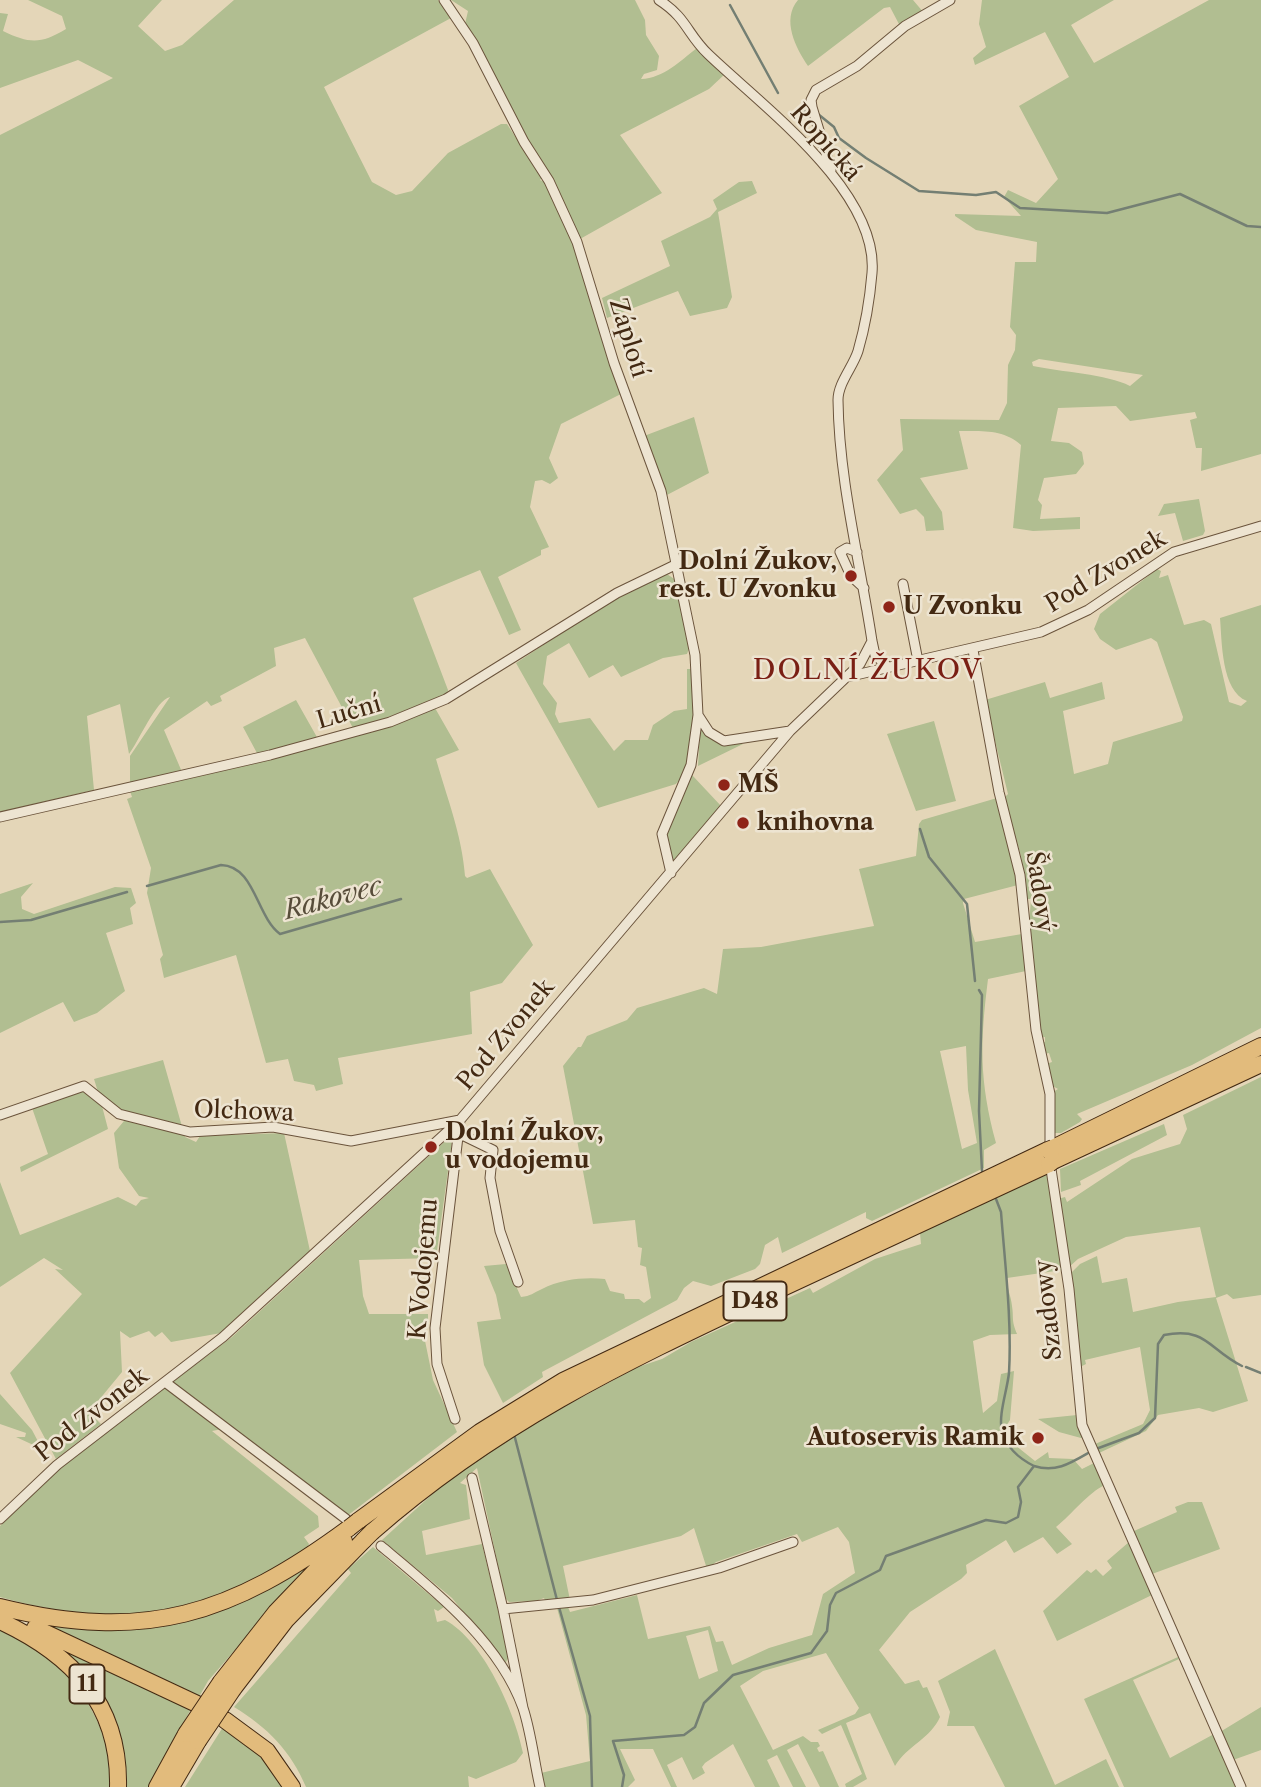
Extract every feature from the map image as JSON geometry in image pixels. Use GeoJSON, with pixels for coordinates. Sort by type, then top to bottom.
{"type":"FeatureCollection","features":[{"type":"Feature","properties":{"kind":"highway","name":"D48"},"geometry":{"type":"LineString","coordinates":[[361,1530],[486,1442],[569,1392],[1051,1156],[1261,1046]]}},
{"type":"Feature","properties":{"kind":"highway","name":"D48"},"geometry":{"type":"LineString","coordinates":[[157,1787],[276,1612],[400,1491],[480,1432],[563,1381],[1051,1156],[1261,1064]]}},
{"type":"Feature","properties":{"kind":"highway"},"geometry":{"type":"LineString","coordinates":[[0,1607],[95,1623],[177,1616],[256,1589],[361,1530]]}},
{"type":"Feature","properties":{"kind":"highway","name":"11"},"geometry":{"type":"LineString","coordinates":[[0,1614],[118,1665],[197,1704]]}},
{"type":"Feature","properties":{"kind":"highway","name":"11"},"geometry":{"type":"LineString","coordinates":[[0,1620],[51,1648],[68,1661],[94,1695],[111,1734],[118,1787]]}},
{"type":"Feature","properties":{"kind":"highway"},"geometry":{"type":"LineString","coordinates":[[225,1720],[267,1751],[292,1787]]}},
{"type":"Feature","properties":{"kind":"highway","name":"D48"},"geometry":{"type":"LineString","coordinates":[[171,1787],[192,1738]]}},
{"type":"Feature","properties":{"kind":"street","name":"Záplotí"},"geometry":{"type":"LineString","coordinates":[[444,0],[473,44],[524,142],[549,181],[578,242],[614,363],[661,491],[695,655],[698,715],[691,765],[662,834],[671,873]]}},
{"type":"Feature","properties":{"kind":"street","name":"Ropická"},"geometry":{"type":"LineString","coordinates":[[659,0],[677,12],[706,52],[765,103],[834,175],[867,234],[872,271],[858,352],[838,395],[839,441],[872,641]]}},
{"type":"Feature","properties":{"kind":"street"},"geometry":{"type":"LineString","coordinates":[[834,175],[812,107],[816,90],[857,66],[905,26],[950,0]]}},
{"type":"Feature","properties":{"kind":"street","name":"Pod Zvonek"},"geometry":{"type":"LineString","coordinates":[[847,677],[1022,638],[1066,622],[1110,597],[1174,552],[1261,526]]}},
{"type":"Feature","properties":{"kind":"street"},"geometry":{"type":"LineString","coordinates":[[857,552],[847,548],[840,552],[851,576],[864,589]]}},
{"type":"Feature","properties":{"kind":"street","name":"Luční"},"geometry":{"type":"LineString","coordinates":[[0,817],[283,751],[390,722],[446,699],[617,593],[677,564]]}},
{"type":"Feature","properties":{"kind":"street"},"geometry":{"type":"LineString","coordinates":[[902,584],[918,661]]}},
{"type":"Feature","properties":{"kind":"street"},"geometry":{"type":"LineString","coordinates":[[872,641],[876,655],[888,667]]}},
{"type":"Feature","properties":{"kind":"street","name":"Pod Zvonek"},"geometry":{"type":"LineString","coordinates":[[0,1519],[57,1465],[255,1309],[460,1120],[790,731],[860,664],[872,641]]}},
{"type":"Feature","properties":{"kind":"street","name":"Šadový"},"geometry":{"type":"LineString","coordinates":[[973,650],[999,792],[1020,875],[1036,1030],[1050,1094],[1051,1156]]}},
{"type":"Feature","properties":{"kind":"street"},"geometry":{"type":"LineString","coordinates":[[698,715],[709,732],[724,741],[790,731]]}},
{"type":"Feature","properties":{"kind":"street","name":"Olchowa"},"geometry":{"type":"LineString","coordinates":[[0,1115],[84,1086],[118,1114],[190,1132],[273,1128],[351,1141],[460,1120]]}},
{"type":"Feature","properties":{"kind":"street","name":"K Vodojemu"},"geometry":{"type":"LineString","coordinates":[[455,1419],[437,1364],[435,1328],[460,1120]]}},
{"type":"Feature","properties":{"kind":"street"},"geometry":{"type":"LineString","coordinates":[[458,1133],[493,1150],[490,1178],[500,1231],[518,1282]]}},
{"type":"Feature","properties":{"kind":"street","name":"Szadowy"},"geometry":{"type":"LineString","coordinates":[[1051,1156],[1069,1289],[1080,1416],[1241,1787]]}},
{"type":"Feature","properties":{"kind":"street"},"geometry":{"type":"LineString","coordinates":[[165,1382],[361,1530],[468,1621],[509,1680],[523,1708]]}},
{"type":"Feature","properties":{"kind":"street"},"geometry":{"type":"LineString","coordinates":[[472,1478],[503,1609],[540,1787]]}},
{"type":"Feature","properties":{"kind":"street"},"geometry":{"type":"LineString","coordinates":[[503,1609],[593,1601],[719,1568],[793,1542]]}},
{"type":"Feature","properties":{"kind":"green space"},"geometry":{"type":"Polygon","coordinates":[[[28,0],[162,0],[138,26],[165,51],[182,45],[234,0],[438,0],[451,18],[324,87],[372,182],[396,195],[412,191],[448,153],[501,124],[507,124],[542,178],[540,180],[545,182],[573,241],[621,394],[561,424],[549,458],[558,478],[550,484],[542,480],[535,481],[530,507],[549,547],[541,550],[541,555],[498,577],[521,630],[509,635],[480,570],[413,598],[448,690],[447,695],[354,730],[305,638],[274,648],[276,666],[220,696],[222,701],[211,706],[207,701],[164,730],[182,772],[130,783],[130,756],[170,697],[159,705],[129,754],[120,704],[87,716],[94,790],[0,812],[0,135],[113,78],[78,60],[0,88],[0,13],[8,14],[3,31],[28,40],[42,40],[66,29],[62,16],[28,0]]]}},
{"type":"Feature","properties":{"kind":"green space"},"geometry":{"type":"Polygon","coordinates":[[[451,0],[635,0],[645,20],[646,35],[659,56],[657,70],[644,74],[641,79],[657,76],[697,48],[725,74],[709,89],[620,135],[662,193],[580,239],[553,184],[465,24],[468,11],[451,0]]]}},
{"type":"Feature","properties":{"kind":"green space"},"geometry":{"type":"Polygon","coordinates":[[[798,0],[913,0],[924,13],[900,26],[890,7],[884,8],[808,66],[792,34],[791,16],[798,0]]]}},
{"type":"Feature","properties":{"kind":"green space"},"geometry":{"type":"Polygon","coordinates":[[[982,0],[1114,0],[1071,25],[1094,63],[1209,0],[1261,0],[1261,454],[1201,471],[1202,448],[1196,448],[1190,420],[1197,418],[1195,412],[1130,421],[1116,406],[1058,408],[1051,441],[1069,443],[1082,452],[1084,464],[1076,474],[1044,478],[1038,500],[1042,505],[1040,519],[1080,517],[1080,529],[1033,531],[1013,528],[1021,445],[1000,434],[959,431],[968,469],[920,478],[942,512],[944,530],[926,531],[924,517],[916,509],[900,514],[877,480],[903,450],[900,419],[999,420],[1007,403],[1008,365],[1015,350],[1016,335],[1010,327],[1015,262],[1036,262],[1037,242],[976,230],[955,214],[1021,216],[1004,197],[1008,190],[1036,203],[1058,179],[1019,106],[1069,77],[1045,32],[975,65],[973,58],[986,47],[979,24],[982,0]],[[1039,359],[1032,362],[1033,366],[1097,376],[1130,386],[1143,375],[1039,359]]]}},
{"type":"Feature","properties":{"kind":"green space"},"geometry":{"type":"Polygon","coordinates":[[[752,181],[757,193],[718,212],[732,297],[727,308],[690,316],[678,291],[607,318],[602,298],[670,266],[661,241],[710,217],[717,209],[713,200],[739,182],[752,181]]]}},
{"type":"Feature","properties":{"kind":"green space"},"geometry":{"type":"Polygon","coordinates":[[[694,417],[709,473],[665,496],[644,436],[694,417]]]}},
{"type":"Feature","properties":{"kind":"green space"},"geometry":{"type":"Polygon","coordinates":[[[1199,499],[1205,531],[1203,535],[1183,541],[1175,513],[1158,516],[1164,504],[1199,499]]]}},
{"type":"Feature","properties":{"kind":"green space"},"geometry":{"type":"Polygon","coordinates":[[[1157,569],[1161,571],[1159,578],[1168,575],[1184,625],[1204,620],[1211,624],[1229,702],[1241,706],[1247,701],[1238,696],[1232,687],[1224,664],[1220,618],[1261,605],[1261,1028],[1192,1065],[1077,1114],[1082,1119],[1080,1122],[1061,1133],[1054,1133],[1053,1092],[1058,1089],[1051,1085],[1046,1064],[1052,1062],[1049,1053],[1044,1054],[1041,1043],[1045,1042],[1045,1037],[1040,1038],[1029,925],[1031,899],[1026,899],[1021,856],[1004,798],[1008,794],[985,700],[1045,682],[1050,698],[1102,682],[1105,699],[1063,711],[1074,774],[1108,764],[1113,742],[1182,721],[1183,717],[1157,642],[1151,638],[1116,650],[1100,639],[1094,629],[1100,614],[1157,569]]]}},
{"type":"Feature","properties":{"kind":"green space"},"geometry":{"type":"Polygon","coordinates":[[[667,574],[677,581],[690,646],[687,654],[663,658],[621,677],[613,665],[589,678],[569,643],[547,656],[543,684],[557,703],[555,714],[559,723],[590,718],[614,751],[625,740],[648,740],[653,725],[674,711],[687,709],[687,669],[693,669],[693,730],[683,774],[676,784],[598,808],[516,663],[604,605],[667,574]]]}},
{"type":"Feature","properties":{"kind":"green space"},"geometry":{"type":"Polygon","coordinates":[[[296,700],[318,739],[258,755],[243,727],[296,700]]]}},
{"type":"Feature","properties":{"kind":"green space"},"geometry":{"type":"Polygon","coordinates":[[[435,708],[459,750],[436,759],[457,831],[465,876],[467,878],[490,869],[533,945],[502,983],[470,992],[472,1034],[338,1058],[343,1084],[316,1091],[314,1085],[294,1081],[288,1059],[266,1063],[236,955],[164,978],[160,959],[163,955],[147,893],[151,868],[127,799],[132,797],[130,791],[354,737],[435,708]]]}},
{"type":"Feature","properties":{"kind":"green space"},"geometry":{"type":"Polygon","coordinates":[[[934,721],[956,801],[916,811],[887,734],[934,721]]]}},
{"type":"Feature","properties":{"kind":"green space"},"geometry":{"type":"Polygon","coordinates":[[[700,728],[718,743],[743,744],[698,766],[700,728]]]}},
{"type":"Feature","properties":{"kind":"green space"},"geometry":{"type":"Polygon","coordinates":[[[692,775],[722,807],[672,862],[666,836],[692,775]]]}},
{"type":"Feature","properties":{"kind":"green space"},"geometry":{"type":"Polygon","coordinates":[[[997,798],[1014,854],[1018,885],[964,899],[963,903],[975,942],[1022,934],[1026,971],[988,979],[983,1023],[983,1061],[986,1100],[996,1143],[984,1150],[984,1168],[872,1221],[866,1218],[866,1212],[782,1253],[778,1237],[765,1245],[760,1264],[755,1269],[711,1286],[693,1281],[684,1288],[677,1300],[542,1372],[543,1377],[503,1403],[484,1365],[477,1322],[501,1319],[496,1295],[484,1266],[506,1264],[521,1297],[557,1283],[589,1278],[605,1279],[610,1291],[624,1294],[625,1299],[639,1299],[644,1303],[651,1298],[646,1267],[640,1265],[642,1248],[638,1247],[635,1220],[593,1224],[563,1066],[578,1047],[581,1047],[587,1036],[627,1020],[637,1008],[704,988],[717,994],[723,949],[761,947],[874,926],[859,869],[916,856],[919,824],[922,820],[997,798]],[[966,1046],[940,1051],[962,1149],[977,1143],[968,1090],[966,1046]]]}},
{"type":"Feature","properties":{"kind":"green space"},"geometry":{"type":"Polygon","coordinates":[[[33,883],[21,897],[22,909],[34,914],[115,887],[131,888],[136,903],[130,908],[133,924],[106,933],[125,991],[97,1013],[74,1022],[63,1002],[0,1033],[0,894],[33,883]]]}},
{"type":"Feature","properties":{"kind":"green space"},"geometry":{"type":"Polygon","coordinates":[[[163,1060],[185,1137],[196,1142],[200,1136],[284,1133],[310,1251],[221,1333],[171,1342],[162,1332],[155,1337],[149,1331],[130,1338],[120,1331],[122,1372],[89,1412],[101,1424],[56,1459],[10,1373],[82,1294],[55,1269],[63,1270],[44,1258],[0,1287],[0,1182],[20,1235],[118,1197],[136,1206],[141,1200],[149,1198],[139,1196],[119,1168],[114,1133],[124,1121],[122,1111],[98,1092],[94,1079],[163,1060]]]}},
{"type":"Feature","properties":{"kind":"green space"},"geometry":{"type":"Polygon","coordinates":[[[1261,1077],[1261,1295],[1233,1299],[1227,1294],[1216,1298],[1248,1401],[1213,1412],[1199,1408],[1158,1415],[1146,1431],[1099,1453],[1095,1444],[1143,1424],[1150,1410],[1140,1347],[1085,1360],[1086,1364],[1080,1367],[1070,1274],[1080,1264],[1097,1256],[1102,1283],[1127,1278],[1133,1312],[1216,1297],[1200,1227],[1126,1237],[1078,1259],[1068,1268],[1058,1199],[1065,1197],[1067,1202],[1132,1159],[1180,1144],[1187,1129],[1183,1115],[1261,1077]]]}},
{"type":"Feature","properties":{"kind":"green space"},"geometry":{"type":"Polygon","coordinates":[[[82,1091],[102,1106],[108,1129],[21,1172],[20,1167],[48,1154],[31,1105],[82,1091]]]}},
{"type":"Feature","properties":{"kind":"green space"},"geometry":{"type":"Polygon","coordinates":[[[1164,1124],[1167,1135],[1080,1181],[1081,1185],[1061,1192],[1060,1169],[1164,1124]]]}},
{"type":"Feature","properties":{"kind":"green space"},"geometry":{"type":"Polygon","coordinates":[[[453,1134],[436,1258],[359,1260],[363,1296],[369,1314],[428,1314],[428,1324],[422,1326],[433,1380],[457,1432],[347,1516],[233,1427],[212,1431],[318,1516],[319,1527],[304,1537],[309,1544],[306,1550],[232,1589],[195,1602],[159,1610],[121,1614],[83,1613],[0,1597],[0,1526],[57,1470],[232,1337],[453,1134]]]}},
{"type":"Feature","properties":{"kind":"green space"},"geometry":{"type":"Polygon","coordinates":[[[1048,1174],[1062,1270],[1007,1278],[1017,1334],[990,1335],[973,1341],[983,1413],[997,1401],[1001,1374],[1014,1371],[1010,1420],[1001,1434],[1007,1445],[1010,1441],[1035,1461],[1048,1452],[1049,1458],[1073,1459],[1082,1469],[1096,1462],[1105,1485],[1056,1527],[1072,1544],[1057,1554],[1043,1537],[1014,1553],[1006,1540],[966,1565],[967,1573],[961,1579],[910,1612],[879,1650],[905,1684],[919,1680],[923,1688],[927,1687],[940,1717],[931,1731],[895,1766],[870,1713],[846,1723],[867,1779],[853,1787],[846,1787],[845,1784],[862,1774],[841,1725],[822,1734],[818,1730],[855,1714],[859,1708],[826,1653],[763,1671],[740,1686],[773,1750],[803,1736],[811,1742],[818,1742],[820,1746],[817,1748],[819,1752],[823,1751],[839,1787],[820,1787],[798,1744],[787,1750],[806,1787],[793,1787],[777,1755],[767,1760],[780,1787],[755,1787],[733,1744],[705,1763],[702,1767],[705,1773],[693,1780],[682,1757],[667,1765],[677,1787],[671,1787],[653,1749],[620,1749],[635,1780],[628,1787],[544,1787],[541,1773],[590,1761],[586,1715],[557,1608],[568,1607],[570,1612],[637,1595],[648,1639],[710,1626],[716,1642],[723,1641],[732,1665],[769,1648],[812,1635],[823,1594],[855,1573],[849,1542],[838,1527],[802,1542],[797,1534],[716,1562],[707,1569],[694,1528],[681,1536],[563,1566],[570,1600],[546,1602],[544,1598],[509,1602],[505,1598],[477,1468],[460,1483],[466,1485],[470,1519],[422,1531],[426,1555],[482,1544],[509,1656],[505,1664],[452,1598],[382,1540],[439,1488],[519,1431],[638,1367],[662,1359],[691,1342],[810,1288],[813,1293],[875,1259],[921,1244],[920,1233],[1048,1174]],[[708,1630],[686,1636],[699,1679],[718,1671],[708,1630]]]}},
{"type":"Feature","properties":{"kind":"green space"},"geometry":{"type":"Polygon","coordinates":[[[0,1394],[32,1430],[42,1449],[16,1437],[25,1437],[26,1433],[0,1424],[0,1394]]]}},
{"type":"Feature","properties":{"kind":"green space"},"geometry":{"type":"Polygon","coordinates":[[[1077,1415],[1084,1437],[1081,1438],[1059,1432],[1038,1419],[1077,1415]]]}},
{"type":"Feature","properties":{"kind":"green space"},"geometry":{"type":"Polygon","coordinates":[[[1188,1502],[1202,1502],[1220,1549],[1152,1574],[1134,1531],[1177,1512],[1175,1507],[1188,1502]]]}},
{"type":"Feature","properties":{"kind":"green space"},"geometry":{"type":"Polygon","coordinates":[[[1129,1542],[1154,1594],[1057,1641],[1043,1611],[1087,1570],[1091,1573],[1096,1569],[1103,1576],[1112,1568],[1107,1561],[1129,1542]]]}},
{"type":"Feature","properties":{"kind":"green space"},"geometry":{"type":"Polygon","coordinates":[[[373,1547],[444,1607],[438,1611],[434,1609],[437,1622],[445,1620],[472,1643],[495,1679],[513,1718],[523,1753],[516,1762],[476,1779],[468,1776],[469,1787],[306,1787],[293,1762],[277,1741],[234,1707],[351,1573],[348,1569],[373,1547]]]}},
{"type":"Feature","properties":{"kind":"green space"},"geometry":{"type":"Polygon","coordinates":[[[307,1567],[208,1681],[199,1697],[42,1624],[114,1629],[180,1621],[244,1601],[307,1567]]]}},
{"type":"Feature","properties":{"kind":"green space"},"geometry":{"type":"Polygon","coordinates":[[[0,1627],[40,1651],[73,1682],[97,1720],[105,1742],[111,1765],[110,1787],[0,1787],[0,1627]]]}},
{"type":"Feature","properties":{"kind":"green space"},"geometry":{"type":"Polygon","coordinates":[[[995,1649],[1055,1785],[1106,1759],[1119,1787],[1005,1787],[974,1726],[947,1726],[950,1712],[938,1681],[995,1649]]]}},
{"type":"Feature","properties":{"kind":"green space"},"geometry":{"type":"Polygon","coordinates":[[[66,1651],[191,1709],[148,1787],[125,1787],[121,1749],[109,1713],[90,1680],[66,1651]]]}},
{"type":"Feature","properties":{"kind":"green space"},"geometry":{"type":"Polygon","coordinates":[[[1178,1657],[1179,1659],[1133,1680],[1170,1758],[1214,1734],[1238,1787],[1124,1787],[1084,1699],[1178,1657]]]}},
{"type":"Feature","properties":{"kind":"green space"},"geometry":{"type":"Polygon","coordinates":[[[1261,1707],[1261,1750],[1233,1760],[1220,1732],[1261,1707]]]}},
{"type":"Feature","properties":{"kind":"green space"},"geometry":{"type":"Polygon","coordinates":[[[223,1727],[257,1752],[283,1787],[185,1787],[223,1727]]]}},
{"type":"Feature","properties":{"kind":"waterway"},"geometry":{"type":"LineString","coordinates":[[730,5],[778,93]]}},
{"type":"Feature","properties":{"kind":"waterway"},"geometry":{"type":"LineString","coordinates":[[801,111],[811,113]]}},
{"type":"Feature","properties":{"kind":"waterway"},"geometry":{"type":"LineString","coordinates":[[818,114],[834,127],[839,138],[919,191],[976,195],[996,192],[1020,208],[1107,213],[1180,194],[1247,226],[1261,227]]}},
{"type":"Feature","properties":{"kind":"waterway"},"geometry":{"type":"LineString","coordinates":[[920,829],[929,857],[967,904],[975,981]]}},
{"type":"Feature","properties":{"kind":"waterway","name":"Rakovec"},"geometry":{"type":"LineString","coordinates":[[147,886],[221,865],[232,868],[248,883],[265,916],[280,934],[401,899]]}},
{"type":"Feature","properties":{"kind":"waterway","name":"Rakovec"},"geometry":{"type":"LineString","coordinates":[[0,922],[31,920],[127,892]]}},
{"type":"Feature","properties":{"kind":"waterway"},"geometry":{"type":"LineString","coordinates":[[979,990],[982,995],[979,1111],[982,1171]]}},
{"type":"Feature","properties":{"kind":"waterway"},"geometry":{"type":"LineString","coordinates":[[996,1199],[1001,1212],[1010,1333],[1009,1373],[1001,1425],[1007,1443],[1034,1466]]}},
{"type":"Feature","properties":{"kind":"waterway"},"geometry":{"type":"LineString","coordinates":[[1096,1449],[1139,1433],[1155,1418],[1158,1344],[1164,1335],[1178,1333],[1199,1337],[1242,1366]]}},
{"type":"Feature","properties":{"kind":"waterway"},"geometry":{"type":"LineString","coordinates":[[1246,1367],[1261,1373]]}},
{"type":"Feature","properties":{"kind":"waterway"},"geometry":{"type":"LineString","coordinates":[[514,1434],[557,1600]]}},
{"type":"Feature","properties":{"kind":"waterway"},"geometry":{"type":"LineString","coordinates":[[622,1787],[624,1775],[613,1741],[684,1735],[695,1727],[704,1703],[733,1675],[811,1653],[827,1631],[830,1605],[836,1593],[880,1570],[886,1556],[986,1520],[1006,1523],[1018,1517],[1021,1502],[1018,1487],[1034,1466],[1056,1468],[1090,1452]]}},
{"type":"Feature","properties":{"kind":"waterway"},"geometry":{"type":"LineString","coordinates":[[559,1607],[590,1716],[592,1787]]}},
{"type":"Feature","properties":{"kind":"place","name":"Dolní Žukov, rest. U Zvonku"},"geometry":{"type":"Point","coordinates":[851,576]}},
{"type":"Feature","properties":{"kind":"place","name":"U Zvonku"},"geometry":{"type":"Point","coordinates":[889,607]}},
{"type":"Feature","properties":{"kind":"place","name":"MŠ"},"geometry":{"type":"Point","coordinates":[724,785]}},
{"type":"Feature","properties":{"kind":"place","name":"knihovna"},"geometry":{"type":"Point","coordinates":[743,823]}},
{"type":"Feature","properties":{"kind":"place","name":"Dolní Žukov, u vodojemu"},"geometry":{"type":"Point","coordinates":[431,1147]}},
{"type":"Feature","properties":{"kind":"place","name":"Autoservis Ramik"},"geometry":{"type":"Point","coordinates":[1038,1438]}},
{"type":"Feature","properties":{"kind":"district","name":"DOLNÍ ŽUKOV"},"geometry":{"type":"Point","coordinates":[868,671]}}]}
